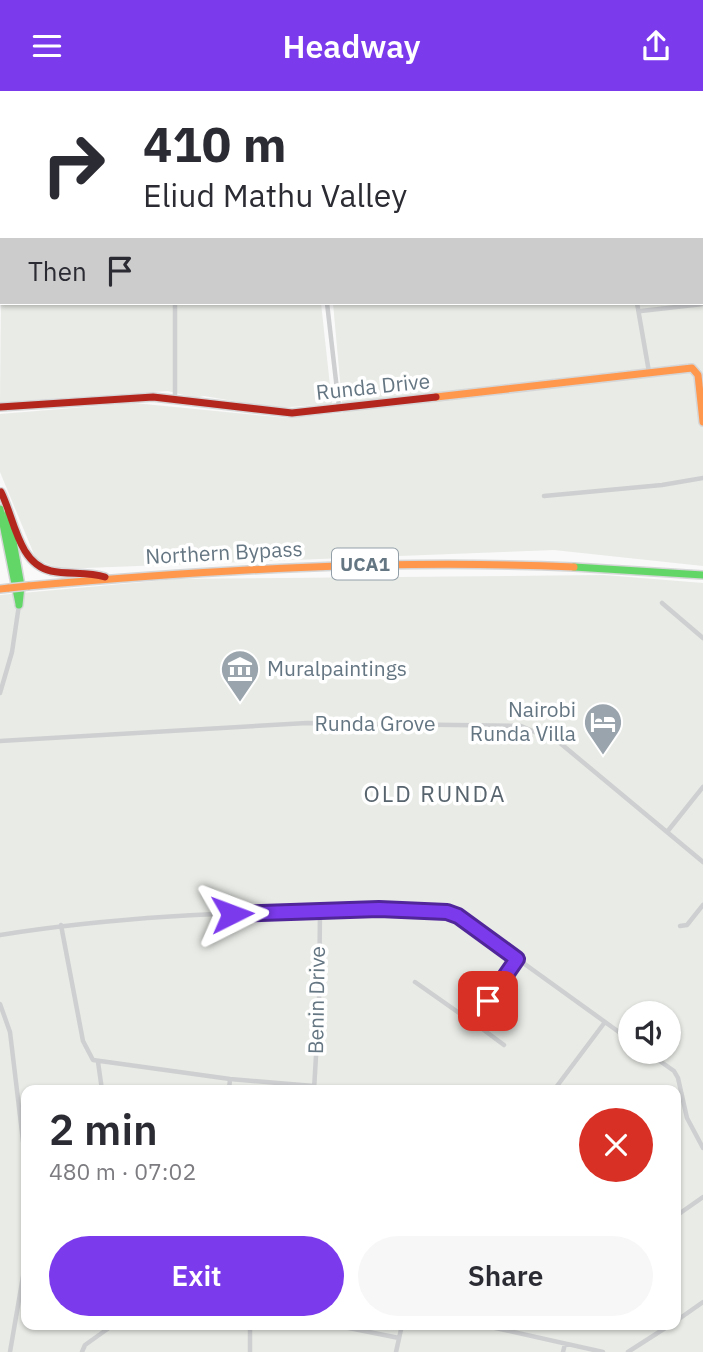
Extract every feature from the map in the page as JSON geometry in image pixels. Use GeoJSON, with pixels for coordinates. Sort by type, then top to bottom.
{"type":"FeatureCollection","features":[{"type":"Feature","properties":{"kind":"street"},"geometry":{"type":"LineString","coordinates":[[175,305],[175,399]]}},
{"type":"Feature","properties":{"kind":"street"},"geometry":{"type":"LineString","coordinates":[[327,305],[339,408]]}},
{"type":"Feature","properties":{"kind":"street"},"geometry":{"type":"LineString","coordinates":[[638,305],[649,372]]}},
{"type":"Feature","properties":{"kind":"street"},"geometry":{"type":"LineString","coordinates":[[640,311],[703,305]]}},
{"type":"Feature","properties":{"kind":"street","name":"Runda Drive"},"geometry":{"type":"LineString","coordinates":[[0,407],[132,397],[175,399],[292,413],[692,368],[696,371],[703,422]]}},
{"type":"Feature","properties":{"kind":"street"},"geometry":{"type":"LineString","coordinates":[[544,496],[662,485],[703,478]]}},
{"type":"Feature","properties":{"kind":"street"},"geometry":{"type":"LineString","coordinates":[[1,491],[10,505],[31,562],[46,570],[90,573],[107,578]]}},
{"type":"Feature","properties":{"kind":"street"},"geometry":{"type":"LineString","coordinates":[[0,693],[12,652],[21,586],[1,491]]}},
{"type":"Feature","properties":{"kind":"street"},"geometry":{"type":"LineString","coordinates":[[0,509],[19,605]]}},
{"type":"Feature","properties":{"kind":"street","name":"Northern Bypass"},"geometry":{"type":"LineString","coordinates":[[0,589],[230,569],[365,564],[528,565],[703,575]]}},
{"type":"Feature","properties":{"kind":"street"},"geometry":{"type":"LineString","coordinates":[[662,603],[703,638]]}},
{"type":"Feature","properties":{"kind":"street","name":"Runda Grove"},"geometry":{"type":"LineString","coordinates":[[0,741],[307,723],[521,726],[560,743],[703,862]]}},
{"type":"Feature","properties":{"kind":"street"},"geometry":{"type":"LineString","coordinates":[[667,832],[703,787]]}},
{"type":"Feature","properties":{"kind":"street"},"geometry":{"type":"LineString","coordinates":[[681,926],[687,925],[703,905]]}},
{"type":"Feature","properties":{"kind":"street"},"geometry":{"type":"LineString","coordinates":[[0,935],[61,925],[320,910],[447,912],[458,916],[517,959],[536,969],[618,1031]]}},
{"type":"Feature","properties":{"kind":"street","name":"Benin Drive"},"geometry":{"type":"LineString","coordinates":[[314,1085],[319,1005],[320,910]]}},
{"type":"Feature","properties":{"kind":"street"},"geometry":{"type":"LineString","coordinates":[[61,925],[83,1041],[89,1055],[98,1062],[286,1085]]}},
{"type":"Feature","properties":{"kind":"street"},"geometry":{"type":"LineString","coordinates":[[473,1021],[517,959]]}},
{"type":"Feature","properties":{"kind":"street"},"geometry":{"type":"LineString","coordinates":[[415,982],[503,1045]]}},
{"type":"Feature","properties":{"kind":"street"},"geometry":{"type":"LineString","coordinates":[[0,1004],[10,1032],[21,1124]]}},
{"type":"Feature","properties":{"kind":"street"},"geometry":{"type":"LineString","coordinates":[[558,1085],[605,1022]]}},
{"type":"Feature","properties":{"kind":"street"},"geometry":{"type":"LineString","coordinates":[[98,1062],[101,1085]]}},
{"type":"Feature","properties":{"kind":"street"},"geometry":{"type":"LineString","coordinates":[[661,1064],[678,1078],[680,1085]]}},
{"type":"Feature","properties":{"kind":"street"},"geometry":{"type":"LineString","coordinates":[[229,1085],[230,1079]]}},
{"type":"Feature","properties":{"kind":"street"},"geometry":{"type":"LineString","coordinates":[[681,1091],[687,1118],[703,1148]]}},
{"type":"Feature","properties":{"kind":"street"},"geometry":{"type":"LineString","coordinates":[[681,1212],[703,1197]]}},
{"type":"Feature","properties":{"kind":"street"},"geometry":{"type":"LineString","coordinates":[[10,1352],[21,1288]]}},
{"type":"Feature","properties":{"kind":"street"},"geometry":{"type":"LineString","coordinates":[[681,1317],[703,1302]]}},
{"type":"Feature","properties":{"kind":"street"},"geometry":{"type":"LineString","coordinates":[[82,1352],[85,1345],[106,1330]]}},
{"type":"Feature","properties":{"kind":"street"},"geometry":{"type":"LineString","coordinates":[[250,1330],[250,1352]]}},
{"type":"Feature","properties":{"kind":"street"},"geometry":{"type":"LineString","coordinates":[[359,1330],[399,1338]]}},
{"type":"Feature","properties":{"kind":"street"},"geometry":{"type":"LineString","coordinates":[[396,1352],[401,1330]]}},
{"type":"Feature","properties":{"kind":"street"},"geometry":{"type":"LineString","coordinates":[[504,1330],[603,1352]]}},
{"type":"Feature","properties":{"kind":"street"},"geometry":{"type":"LineString","coordinates":[[628,1352],[661,1330]]}},
{"type":"Feature","properties":{"kind":"street"},"geometry":{"type":"LineString","coordinates":[[563,1352],[565,1344]]}},
{"type":"Feature","properties":{"kind":"shaded area"},"geometry":{"type":"Polygon","coordinates":[[[1,305],[321,305],[332,404],[276,408],[204,396],[195,398],[168,391],[0,402],[1,305]]]}},
{"type":"Feature","properties":{"kind":"shaded area"},"geometry":{"type":"Polygon","coordinates":[[[333,305],[703,305],[703,566],[554,550],[60,569],[36,559],[0,472],[0,414],[134,403],[287,418],[343,413],[333,305]]]}},
{"type":"Feature","properties":{"kind":"shaded area"},"geometry":{"type":"Polygon","coordinates":[[[604,575],[703,583],[703,1352],[0,1352],[0,595],[177,579],[604,575]]]}},
{"type":"Feature","properties":{"kind":"traffic: fast"},"geometry":{"type":"LineString","coordinates":[[0,509],[19,604]]}},
{"type":"Feature","properties":{"kind":"traffic: fast"},"geometry":{"type":"LineString","coordinates":[[8,513],[21,586],[19,605]]}},
{"type":"Feature","properties":{"kind":"traffic: fast"},"geometry":{"type":"LineString","coordinates":[[574,567],[703,575]]}},
{"type":"Feature","properties":{"kind":"traffic: slow"},"geometry":{"type":"LineString","coordinates":[[436,397],[692,368],[698,375],[703,422]]}},
{"type":"Feature","properties":{"kind":"traffic: slow"},"geometry":{"type":"LineString","coordinates":[[28,586],[301,567],[437,564],[574,567]]}},
{"type":"Feature","properties":{"kind":"traffic: slow"},"geometry":{"type":"LineString","coordinates":[[9,588],[28,586]]}},
{"type":"Feature","properties":{"kind":"traffic: slow"},"geometry":{"type":"LineString","coordinates":[[0,589],[9,588]]}},
{"type":"Feature","properties":{"kind":"traffic: jam"},"geometry":{"type":"LineString","coordinates":[[0,407],[153,397],[292,413],[436,397]]}},
{"type":"Feature","properties":{"kind":"traffic: jam"},"geometry":{"type":"LineString","coordinates":[[1,492],[24,550],[40,567],[51,571],[105,577]]}},
{"type":"Feature","properties":{"kind":"place","name":"Muralpaintings"},"geometry":{"type":"Point","coordinates":[240,703]}},
{"type":"Feature","properties":{"kind":"place","name":"Nairobi Runda Villa"},"geometry":{"type":"Point","coordinates":[603,756]}},
{"type":"Feature","properties":{"kind":"district","name":"OLD RUNDA"},"geometry":{"type":"Point","coordinates":[435,794]}},
{"type":"Feature","properties":{"kind":"route"},"geometry":{"type":"LineString","coordinates":[[232,914],[379,909],[447,912],[458,916],[517,959],[488,1001]]}}]}
